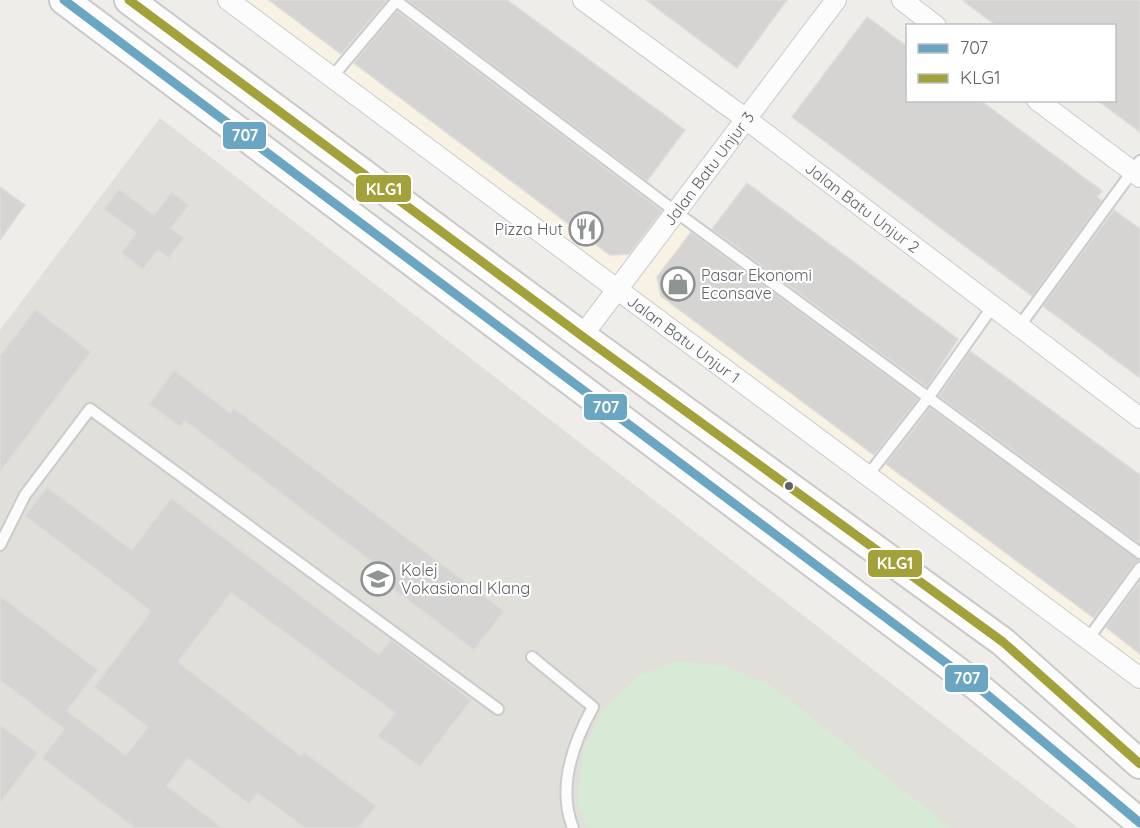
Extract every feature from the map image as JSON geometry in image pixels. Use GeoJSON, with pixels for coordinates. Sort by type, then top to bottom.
{"type":"FeatureCollection","features":[{"type":"Feature","properties":{"kind":"main road"},"geometry":{"type":"LineString","coordinates":[[64,0],[978,687],[1140,824]]}},
{"type":"Feature","properties":{"kind":"main road"},"geometry":{"type":"LineString","coordinates":[[129,0],[582,336],[1003,642],[1140,764]]}},
{"type":"Feature","properties":{"kind":"main road"},"geometry":{"type":"LineString","coordinates":[[582,336],[577,357],[591,396]]}},
{"type":"Feature","properties":{"kind":"street","name":"Jalan Batu Unjur 1"},"geometry":{"type":"LineString","coordinates":[[228,0],[1140,678]]}},
{"type":"Feature","properties":{"kind":"street","name":"Jalan Batu Unjur 3"},"geometry":{"type":"LineString","coordinates":[[582,336],[836,0]]}},
{"type":"Feature","properties":{"kind":"street"},"geometry":{"type":"LineString","coordinates":[[902,0],[933,24]]}},
{"type":"Feature","properties":{"kind":"street","name":"Jalan Batu Unjur 2"},"geometry":{"type":"LineString","coordinates":[[588,1],[1140,418]]}},
{"type":"Feature","properties":{"kind":"street"},"geometry":{"type":"LineString","coordinates":[[1040,102],[1138,169]]}},
{"type":"Feature","properties":{"kind":"lane"},"geometry":{"type":"LineString","coordinates":[[332,78],[396,0],[676,212],[1140,553]]}},
{"type":"Feature","properties":{"kind":"lane"},"geometry":{"type":"LineString","coordinates":[[1018,328],[1138,169]]}},
{"type":"Feature","properties":{"kind":"lane"},"geometry":{"type":"LineString","coordinates":[[868,475],[928,398],[993,306]]}},
{"type":"Feature","properties":{"kind":"lane"},"geometry":{"type":"LineString","coordinates":[[0,545],[25,495],[90,409],[498,708]]}},
{"type":"Feature","properties":{"kind":"lane"},"geometry":{"type":"LineString","coordinates":[[1088,639],[1140,568]]}},
{"type":"Feature","properties":{"kind":"lane"},"geometry":{"type":"LineString","coordinates":[[532,657],[593,707],[581,729],[569,763],[567,793],[573,828]]}},
{"type":"Feature","properties":{"kind":"shaded area"},"geometry":{"type":"Polygon","coordinates":[[[242,0],[389,0],[685,224],[1140,559],[1140,670],[242,0]]]}},
{"type":"Feature","properties":{"kind":"shaded area","name":"Kolej Vokasional Klang"},"geometry":{"type":"Polygon","coordinates":[[[160,118],[1078,828],[0,828],[0,330],[160,118]]]}},
{"type":"Feature","properties":{"kind":"green space"},"geometry":{"type":"Polygon","coordinates":[[[677,661],[725,666],[773,687],[951,828],[588,828],[577,802],[583,751],[604,708],[638,676],[677,661]]]}},
{"type":"Feature","properties":{"kind":"building"},"geometry":{"type":"Polygon","coordinates":[[[269,0],[387,0],[341,54],[269,0]]]}},
{"type":"Feature","properties":{"kind":"building"},"geometry":{"type":"Polygon","coordinates":[[[407,0],[507,0],[685,130],[647,181],[407,0]]]}},
{"type":"Feature","properties":{"kind":"building"},"geometry":{"type":"Polygon","coordinates":[[[646,0],[787,0],[737,68],[646,0]]]}},
{"type":"Feature","properties":{"kind":"building"},"geometry":{"type":"Polygon","coordinates":[[[962,0],[1140,0],[1140,132],[1100,102],[1116,102],[1116,24],[994,24],[962,0]]]}},
{"type":"Feature","properties":{"kind":"building"},"geometry":{"type":"Polygon","coordinates":[[[397,11],[662,211],[629,254],[610,255],[354,63],[397,11]]]}},
{"type":"Feature","properties":{"kind":"building"},"geometry":{"type":"Polygon","coordinates":[[[867,17],[906,46],[906,102],[983,102],[1102,191],[1097,197],[1102,201],[1032,296],[792,117],[867,17]]]}},
{"type":"Feature","properties":{"kind":"building"},"geometry":{"type":"Polygon","coordinates":[[[747,183],[958,339],[927,387],[712,229],[747,183]]]}},
{"type":"Feature","properties":{"kind":"building"},"geometry":{"type":"Polygon","coordinates":[[[0,187],[25,205],[0,240],[0,187]]]}},
{"type":"Feature","properties":{"kind":"building"},"geometry":{"type":"Polygon","coordinates":[[[119,189],[154,215],[171,192],[189,205],[171,228],[184,238],[169,258],[158,250],[143,269],[121,253],[136,233],[104,209],[119,189]]]}},
{"type":"Feature","properties":{"kind":"building"},"geometry":{"type":"Polygon","coordinates":[[[1114,210],[1140,229],[1140,378],[1043,306],[1114,210]]]}},
{"type":"Feature","properties":{"kind":"building"},"geometry":{"type":"Polygon","coordinates":[[[691,232],[918,399],[874,455],[661,296],[657,277],[691,232]]]}},
{"type":"Feature","properties":{"kind":"building"},"geometry":{"type":"Polygon","coordinates":[[[35,309],[91,352],[0,472],[0,356],[35,309]]]}},
{"type":"Feature","properties":{"kind":"building"},"geometry":{"type":"Polygon","coordinates":[[[970,351],[1140,475],[1140,544],[939,396],[970,351]]]}},
{"type":"Feature","properties":{"kind":"building"},"geometry":{"type":"Polygon","coordinates":[[[174,370],[230,413],[234,408],[504,611],[474,650],[366,568],[371,561],[185,421],[180,427],[149,404],[174,370]]]}},
{"type":"Feature","properties":{"kind":"building"},"geometry":{"type":"Polygon","coordinates":[[[930,408],[1140,560],[1134,564],[1094,618],[886,464],[930,408]]]}},
{"type":"Feature","properties":{"kind":"building"},"geometry":{"type":"Polygon","coordinates":[[[47,487],[132,550],[171,498],[379,655],[391,640],[471,700],[420,767],[378,736],[395,713],[231,593],[178,662],[301,756],[304,752],[376,806],[359,828],[305,828],[258,793],[249,804],[188,758],[167,786],[223,828],[135,828],[42,758],[64,729],[0,680],[0,596],[98,670],[67,711],[126,755],[148,727],[94,687],[151,611],[25,516],[47,487]]]}},
{"type":"Feature","properties":{"kind":"building"},"geometry":{"type":"Polygon","coordinates":[[[1140,581],[1140,654],[1106,627],[1140,581]]]}},
{"type":"Feature","properties":{"kind":"building"},"geometry":{"type":"Polygon","coordinates":[[[0,725],[38,753],[0,803],[0,725]]]}},
{"type":"Feature","properties":{"kind":"transit line","name":"707"},"geometry":{"type":"LineString","coordinates":[[64,0],[978,687],[1140,823]]}},
{"type":"Feature","properties":{"kind":"transit line","name":"KLG1"},"geometry":{"type":"LineString","coordinates":[[129,0],[582,336],[1003,642],[1140,764]]}},
{"type":"Feature","properties":{"kind":"place","name":"Pizza Hut"},"geometry":{"type":"Point","coordinates":[586,229]}},
{"type":"Feature","properties":{"kind":"place","name":"Pasar Ekonomi Econsave"},"geometry":{"type":"Point","coordinates":[678,284]}},
{"type":"Feature","properties":{"kind":"place","name":"Kolej Vokasional Klang"},"geometry":{"type":"Point","coordinates":[378,579]}}]}
